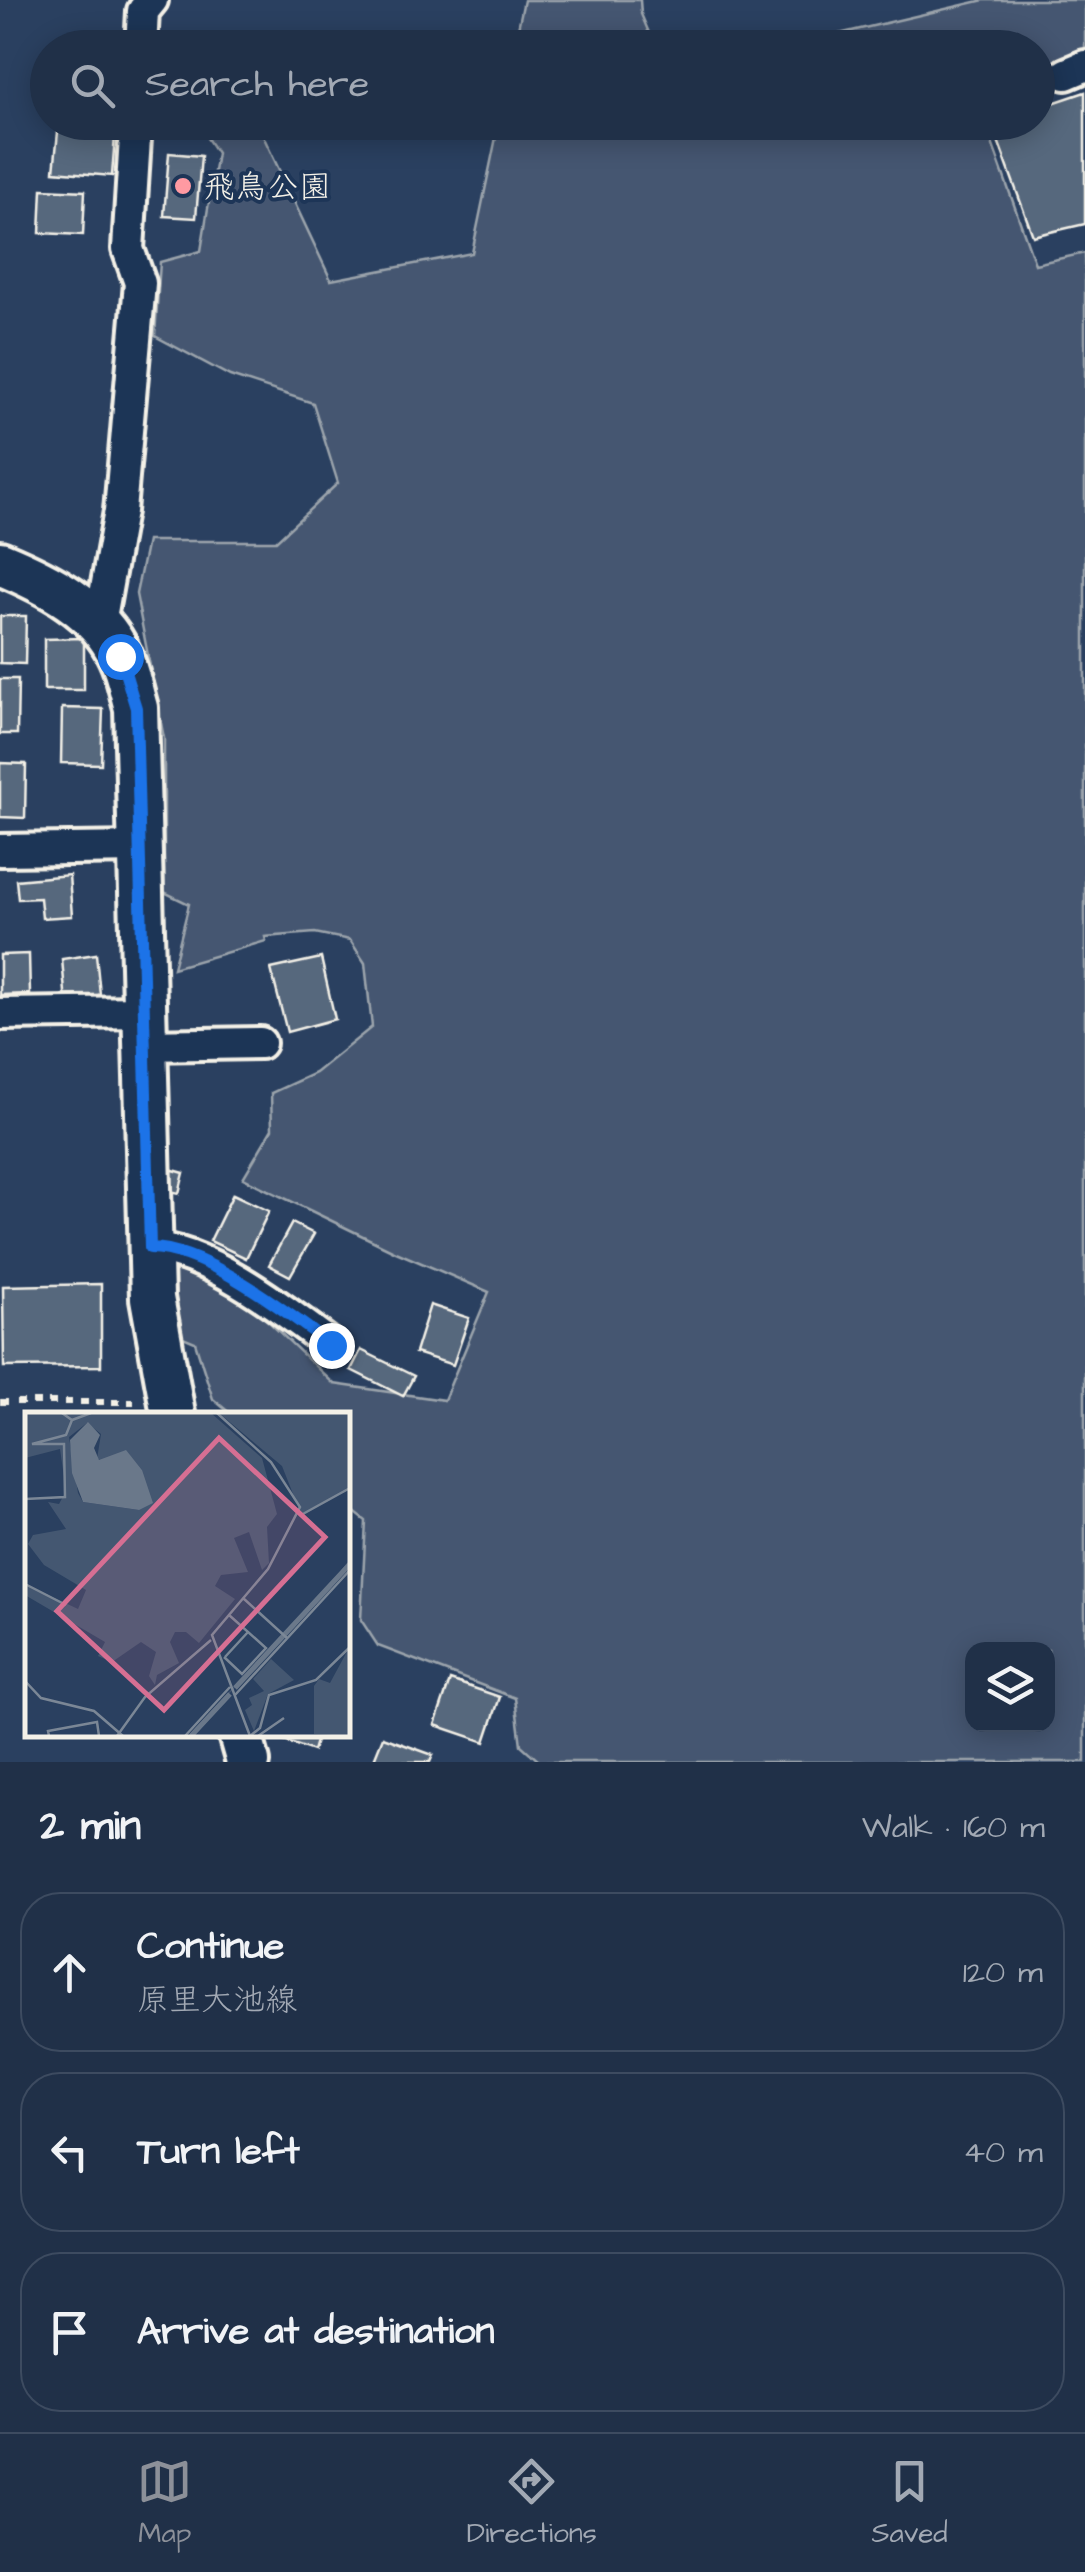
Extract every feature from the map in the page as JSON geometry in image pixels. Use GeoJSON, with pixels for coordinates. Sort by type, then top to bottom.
{"type":"FeatureCollection","features":[{"type":"Feature","properties":{"kind":"main road"},"geometry":{"type":"LineString","coordinates":[[0,564],[42,580],[100,622],[120,656],[136,708],[152,1298],[172,1408]]}},
{"type":"Feature","properties":{"kind":"street"},"geometry":{"type":"LineString","coordinates":[[142,30],[143,11],[152,0]]}},
{"type":"Feature","properties":{"kind":"street"},"geometry":{"type":"LineString","coordinates":[[100,622],[120,511],[140,283],[128,249],[135,140]]}},
{"type":"Feature","properties":{"kind":"street"},"geometry":{"type":"LineString","coordinates":[[0,850],[140,848]]}},
{"type":"Feature","properties":{"kind":"street"},"geometry":{"type":"LineString","coordinates":[[0,1014],[260,1043]]}},
{"type":"Feature","properties":{"kind":"street"},"geometry":{"type":"LineString","coordinates":[[150,1248],[172,1248],[261,1294],[331,1345]]}},
{"type":"Feature","properties":{"kind":"path"},"geometry":{"type":"LineString","coordinates":[[0,1402],[172,1408]]}},
{"type":"Feature","properties":{"kind":"shaded area"},"geometry":{"type":"Polygon","coordinates":[[[524,0],[640,0],[648,30],[518,30],[524,0]]]}},
{"type":"Feature","properties":{"kind":"shaded area"},"geometry":{"type":"Polygon","coordinates":[[[984,0],[1085,0],[1085,78],[1055,89],[1055,30],[856,30],[984,0]]]}},
{"type":"Feature","properties":{"kind":"shaded area"},"geometry":{"type":"Polygon","coordinates":[[[208,140],[265,140],[331,280],[472,253],[495,140],[991,140],[1035,264],[1085,253],[1085,1762],[540,1762],[521,1745],[515,1698],[378,1646],[361,1620],[366,1521],[350,1509],[350,1412],[229,1412],[213,1399],[195,1342],[178,1335],[173,1262],[227,1282],[334,1384],[444,1400],[489,1292],[243,1178],[272,1129],[271,1093],[315,1073],[372,1027],[365,963],[350,940],[315,933],[265,937],[266,941],[173,968],[189,904],[164,892],[164,738],[136,594],[147,541],[276,541],[338,483],[313,403],[230,376],[155,336],[160,262],[201,251],[217,153],[208,140]]]}},
{"type":"Feature","properties":{"kind":"building"},"geometry":{"type":"Polygon","coordinates":[[[1085,92],[1085,224],[1033,236],[998,140],[1055,140],[1055,102],[1085,92]]]}},
{"type":"Feature","properties":{"kind":"building"},"geometry":{"type":"Polygon","coordinates":[[[57,140],[115,140],[112,176],[54,171],[57,140]]]}},
{"type":"Feature","properties":{"kind":"building","name":"飛鳥公園"},"geometry":{"type":"Polygon","coordinates":[[[169,153],[201,156],[196,218],[164,216],[169,153]]]}},
{"type":"Feature","properties":{"kind":"building"},"geometry":{"type":"Polygon","coordinates":[[[42,189],[85,191],[83,235],[40,233],[42,189]]]}},
{"type":"Feature","properties":{"kind":"building"},"geometry":{"type":"Polygon","coordinates":[[[0,616],[26,616],[25,664],[0,663],[0,616]]]}},
{"type":"Feature","properties":{"kind":"building"},"geometry":{"type":"Polygon","coordinates":[[[84,638],[84,690],[44,690],[44,639],[84,638]]]}},
{"type":"Feature","properties":{"kind":"building"},"geometry":{"type":"Polygon","coordinates":[[[0,679],[18,679],[17,734],[0,734],[0,679]]]}},
{"type":"Feature","properties":{"kind":"building"},"geometry":{"type":"Polygon","coordinates":[[[62,708],[103,709],[101,764],[61,763],[62,708]]]}},
{"type":"Feature","properties":{"kind":"building"},"geometry":{"type":"Polygon","coordinates":[[[0,763],[26,764],[25,818],[0,817],[0,763]]]}},
{"type":"Feature","properties":{"kind":"building"},"geometry":{"type":"Polygon","coordinates":[[[69,875],[72,916],[42,918],[40,898],[18,899],[16,880],[69,875]]]}},
{"type":"Feature","properties":{"kind":"building"},"geometry":{"type":"Polygon","coordinates":[[[29,954],[30,994],[0,995],[0,955],[29,954]]]}},
{"type":"Feature","properties":{"kind":"building"},"geometry":{"type":"Polygon","coordinates":[[[96,954],[101,1005],[66,1003],[62,959],[96,954]]]}},
{"type":"Feature","properties":{"kind":"building"},"geometry":{"type":"Polygon","coordinates":[[[321,958],[335,1019],[287,1032],[271,969],[321,958]]]}},
{"type":"Feature","properties":{"kind":"building"},"geometry":{"type":"Polygon","coordinates":[[[166,1168],[184,1173],[179,1193],[161,1189],[166,1168]]]}},
{"type":"Feature","properties":{"kind":"building"},"geometry":{"type":"Polygon","coordinates":[[[233,1194],[269,1211],[246,1258],[210,1241],[233,1194]]]}},
{"type":"Feature","properties":{"kind":"building"},"geometry":{"type":"Polygon","coordinates":[[[292,1223],[314,1234],[290,1276],[269,1265],[292,1223]]]}},
{"type":"Feature","properties":{"kind":"building"},"geometry":{"type":"Polygon","coordinates":[[[101,1284],[101,1366],[4,1367],[3,1286],[101,1284]]]}},
{"type":"Feature","properties":{"kind":"building"},"geometry":{"type":"Polygon","coordinates":[[[430,1305],[469,1318],[453,1365],[415,1353],[430,1305]]]}},
{"type":"Feature","properties":{"kind":"building"},"geometry":{"type":"Polygon","coordinates":[[[361,1350],[414,1376],[403,1396],[351,1370],[361,1350]]]}},
{"type":"Feature","properties":{"kind":"building"},"geometry":{"type":"Polygon","coordinates":[[[450,1680],[500,1697],[485,1742],[435,1725],[450,1680]]]}},
{"type":"Feature","properties":{"kind":"building"},"geometry":{"type":"Polygon","coordinates":[[[273,1737],[317,1737],[313,1751],[273,1737]]]}},
{"type":"Feature","properties":{"kind":"building"},"geometry":{"type":"Polygon","coordinates":[[[383,1737],[433,1755],[430,1762],[373,1762],[383,1737]]]}},
{"type":"Feature","properties":{"kind":"place","name":"飛鳥公園"},"geometry":{"type":"Point","coordinates":[183,186]}},
{"type":"Feature","properties":{"kind":"route"},"geometry":{"type":"LineString","coordinates":[[120,656],[136,708],[150,1248],[172,1248],[261,1294],[331,1345]]}}]}
